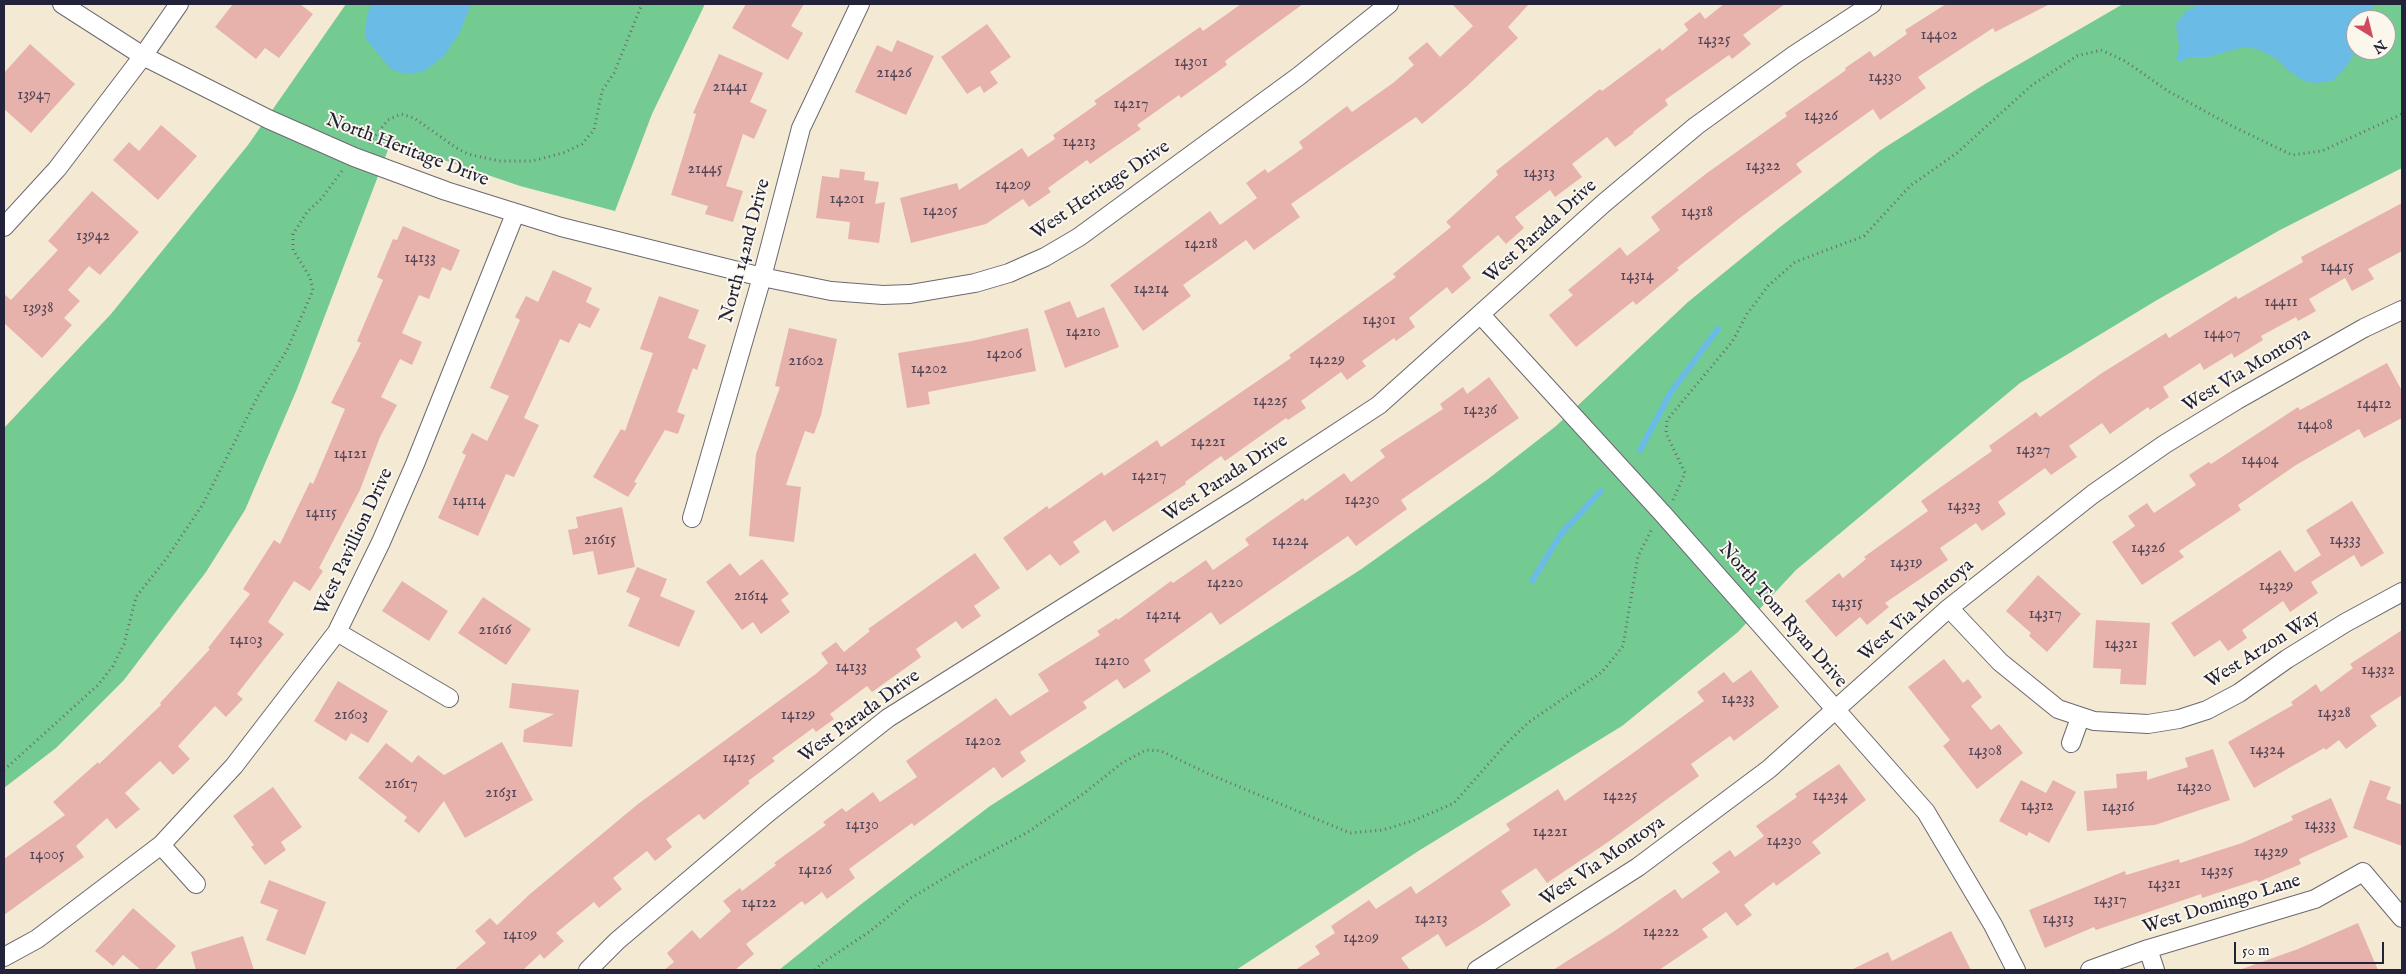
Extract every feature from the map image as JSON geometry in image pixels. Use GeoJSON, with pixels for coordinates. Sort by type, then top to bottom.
{"type":"FeatureCollection","features":[{"type":"Feature","properties":{"kind":"street","name":"North Heritage Drive"},"geometry":{"type":"LineString","coordinates":[[62,4],[143,56],[268,118],[354,156],[446,191],[515,214],[762,277]]}},
{"type":"Feature","properties":{"kind":"street"},"geometry":{"type":"LineString","coordinates":[[4,227],[57,169],[143,56],[179,4]]}},
{"type":"Feature","properties":{"kind":"street","name":"North 142nd Drive"},"geometry":{"type":"LineString","coordinates":[[692,518],[762,277],[801,128],[860,4]]}},
{"type":"Feature","properties":{"kind":"street","name":"West Heritage Drive"},"geometry":{"type":"LineString","coordinates":[[762,277],[857,295],[892,295],[943,290],[1009,273],[1079,237],[1299,76],[1389,4]]}},
{"type":"Feature","properties":{"kind":"street","name":"West Parada Drive"},"geometry":{"type":"LineString","coordinates":[[588,970],[617,941],[769,812],[888,718],[1220,509],[1379,405],[1604,203],[1696,126],[1794,55],[1872,4]]}},
{"type":"Feature","properties":{"kind":"street","name":"West Pavillion Drive"},"geometry":{"type":"LineString","coordinates":[[4,957],[37,939],[161,846],[234,766],[337,632],[381,542],[415,464],[515,214]]}},
{"type":"Feature","properties":{"kind":"street","name":"West Via Montoya"},"geometry":{"type":"LineString","coordinates":[[1477,970],[1638,867],[1769,769],[1949,608],[2092,494],[2165,444],[2303,361],[2402,310]]}},
{"type":"Feature","properties":{"kind":"street","name":"North Tom Ryan Drive"},"geometry":{"type":"LineString","coordinates":[[1481,315],[1663,514],[1926,812],[1993,924],[2016,970]]}},
{"type":"Feature","properties":{"kind":"street","name":"West Arzon Way"},"geometry":{"type":"LineString","coordinates":[[1949,608],[2000,662],[2021,681],[2058,709],[2080,718],[2094,721],[2148,724],[2207,710],[2239,693],[2287,659],[2345,623],[2402,592]]}},
{"type":"Feature","properties":{"kind":"street"},"geometry":{"type":"LineString","coordinates":[[337,632],[449,698]]}},
{"type":"Feature","properties":{"kind":"street"},"geometry":{"type":"LineString","coordinates":[[2071,743],[2080,718]]}},
{"type":"Feature","properties":{"kind":"street"},"geometry":{"type":"LineString","coordinates":[[161,846],[196,884]]}},
{"type":"Feature","properties":{"kind":"street","name":"West Domingo Lane"},"geometry":{"type":"LineString","coordinates":[[2090,970],[2148,949],[2316,899],[2363,872],[2402,918]]}},
{"type":"Feature","properties":{"kind":"street"},"geometry":{"type":"LineString","coordinates":[[2148,949],[2154,970]]}},
{"type":"Feature","properties":{"kind":"path"},"geometry":{"type":"LineString","coordinates":[[4,770],[98,685],[113,666],[124,644],[136,597],[166,559],[203,504],[258,396],[287,350],[313,290],[312,283],[293,250],[293,234],[307,212],[321,199],[354,156],[372,140],[388,120],[401,114],[414,118],[468,154],[499,161],[532,162],[563,153],[582,144],[594,130],[598,121],[602,91],[614,73],[642,4]]}},
{"type":"Feature","properties":{"kind":"path"},"geometry":{"type":"LineString","coordinates":[[814,970],[869,932],[911,898],[966,865],[1028,832],[1083,794],[1122,763],[1146,750],[1162,752],[1350,834],[1383,830],[1415,820],[1454,803],[1506,744],[1529,722],[1602,672],[1623,646],[1638,556],[1648,533],[1676,497],[1685,473],[1666,433],[1667,420],[1732,342],[1747,314],[1768,286],[1796,262],[1864,236],[1910,186],[1957,153],[2032,85],[2077,56],[2101,50],[2125,61],[2176,95],[2292,155],[2322,151],[2402,114]]}},
{"type":"Feature","properties":{"kind":"green space"},"geometry":{"type":"Polygon","coordinates":[[[346,4],[705,4],[652,114],[615,211],[520,186],[391,142],[297,389],[245,510],[206,572],[124,680],[56,748],[4,788],[4,428],[111,314],[248,145],[346,4]]]}},
{"type":"Feature","properties":{"kind":"green space"},"geometry":{"type":"Polygon","coordinates":[[[2123,4],[2402,4],[2402,168],[2280,230],[2157,300],[2020,383],[1796,570],[1738,632],[1622,726],[1420,850],[1236,970],[779,970],[860,905],[990,806],[1360,570],[1488,479],[1556,426],[1688,302],[1780,227],[1881,150],[1985,84],[2123,4]]]}},
{"type":"Feature","properties":{"kind":"water"},"geometry":{"type":"Polygon","coordinates":[[[372,4],[471,4],[459,34],[443,57],[424,71],[409,74],[390,68],[365,38],[367,15],[372,4]]]}},
{"type":"Feature","properties":{"kind":"water"},"geometry":{"type":"Polygon","coordinates":[[[2201,4],[2374,4],[2371,10],[2346,10],[2346,60],[2351,60],[2332,81],[2316,83],[2304,81],[2289,71],[2277,59],[2258,49],[2243,47],[2208,57],[2188,57],[2182,62],[2177,61],[2179,46],[2176,24],[2186,11],[2201,4]]]}},
{"type":"Feature","properties":{"kind":"building"},"geometry":{"type":"Polygon","coordinates":[[[233,4],[300,4],[313,14],[279,58],[265,48],[256,59],[215,27],[233,4]]]}},
{"type":"Feature","properties":{"kind":"building"},"geometry":{"type":"Polygon","coordinates":[[[746,4],[804,4],[791,26],[803,33],[788,60],[732,28],[746,4]]]}},
{"type":"Feature","properties":{"kind":"building"},"geometry":{"type":"Polygon","coordinates":[[[1241,4],[1303,4],[1225,61],[1227,65],[1181,98],[1179,95],[1137,125],[1141,129],[1090,164],[1087,160],[1048,188],[1051,192],[1029,207],[1023,199],[986,224],[911,243],[900,198],[957,183],[959,190],[1022,148],[1028,157],[1055,139],[1053,135],[1097,104],[1094,101],[1200,27],[1203,31],[1241,4]]]}},
{"type":"Feature","properties":{"kind":"building"},"geometry":{"type":"Polygon","coordinates":[[[1452,4],[1529,4],[1508,27],[1518,38],[1466,87],[1422,124],[1416,117],[1291,204],[1300,217],[1254,250],[1246,240],[1183,285],[1191,296],[1143,331],[1110,285],[1210,211],[1220,225],[1257,198],[1246,183],[1265,169],[1268,173],[1303,148],[1299,142],[1347,106],[1352,112],[1393,83],[1414,65],[1408,58],[1427,42],[1440,57],[1473,26],[1452,4]]]}},
{"type":"Feature","properties":{"kind":"building"},"geometry":{"type":"Polygon","coordinates":[[[1724,4],[1785,4],[1743,35],[1751,44],[1732,59],[1729,55],[1665,100],[1668,105],[1634,133],[1615,147],[1607,137],[1572,164],[1582,177],[1555,197],[1550,190],[1515,217],[1524,228],[1506,244],[1498,235],[1462,266],[1471,278],[1452,294],[1447,287],[1409,318],[1415,327],[1396,341],[1394,338],[1362,361],[1366,366],[1347,380],[1341,372],[1301,401],[1306,408],[1288,420],[1286,418],[1225,461],[1221,456],[1185,482],[1186,484],[1113,532],[1105,520],[1073,542],[1080,552],[1060,566],[1050,554],[1027,571],[1003,538],[1047,506],[1049,509],[1102,472],[1104,476],[1157,440],[1161,447],[1291,358],[1289,355],[1396,277],[1393,274],[1451,227],[1446,222],[1498,175],[1496,171],[1600,89],[1602,91],[1660,48],[1662,51],[1688,30],[1684,24],[1700,12],[1705,19],[1724,4]]]}},
{"type":"Feature","properties":{"kind":"building"},"geometry":{"type":"Polygon","coordinates":[[[1946,4],[2050,4],[1995,32],[1993,28],[1918,77],[1926,88],[1880,120],[1873,109],[1796,164],[1802,172],[1677,268],[1679,270],[1636,305],[1633,301],[1576,347],[1549,315],[1573,295],[1568,290],[1620,247],[1627,256],[1660,230],[1651,217],[1707,173],[1787,116],[1785,113],[1870,51],[1874,57],[1907,34],[1905,30],[1946,4]]]}},
{"type":"Feature","properties":{"kind":"building"},"geometry":{"type":"Polygon","coordinates":[[[987,24],[1011,57],[990,72],[998,83],[984,93],[980,86],[967,94],[941,57],[987,24]]]}},
{"type":"Feature","properties":{"kind":"building"},"geometry":{"type":"Polygon","coordinates":[[[897,40],[934,56],[906,115],[855,92],[877,45],[892,52],[897,40]]]}},
{"type":"Feature","properties":{"kind":"building"},"geometry":{"type":"Polygon","coordinates":[[[30,44],[75,84],[31,133],[4,109],[4,73],[30,44]]]}},
{"type":"Feature","properties":{"kind":"building"},"geometry":{"type":"Polygon","coordinates":[[[719,54],[763,73],[750,102],[767,110],[754,139],[743,134],[726,186],[743,191],[733,222],[705,214],[708,206],[671,195],[696,114],[693,113],[719,54]]]}},
{"type":"Feature","properties":{"kind":"building"},"geometry":{"type":"Polygon","coordinates":[[[161,125],[197,156],[158,200],[113,160],[129,142],[139,151],[161,125]]]}},
{"type":"Feature","properties":{"kind":"building"},"geometry":{"type":"Polygon","coordinates":[[[840,169],[865,172],[864,180],[879,182],[875,204],[885,202],[879,243],[848,239],[850,222],[816,218],[822,176],[839,178],[840,169]]]}},
{"type":"Feature","properties":{"kind":"building"},"geometry":{"type":"Polygon","coordinates":[[[92,191],[139,232],[100,275],[89,266],[68,290],[80,301],[64,318],[72,325],[42,358],[4,323],[4,294],[11,300],[58,250],[48,241],[92,191]]]}},
{"type":"Feature","properties":{"kind":"building"},"geometry":{"type":"Polygon","coordinates":[[[2402,203],[2402,251],[2368,269],[2374,279],[2352,291],[2345,278],[2309,299],[2316,311],[2298,321],[2296,317],[2261,336],[2263,340],[2234,358],[2232,353],[2204,370],[2200,363],[2163,387],[2169,397],[2150,410],[2148,407],[2110,434],[2102,423],[2069,446],[2077,457],[2051,475],[2045,468],[1998,502],[2006,514],[1982,531],[1976,523],[1940,548],[1948,560],[1885,603],[1889,607],[1867,625],[1860,617],[1836,637],[1805,601],[1839,573],[1843,578],[1866,559],[1864,557],[1928,511],[1921,501],[1992,451],[1989,446],[2036,412],[2040,417],[2102,373],[2166,333],[2169,338],[2236,296],[2238,299],[2303,262],[2301,257],[2402,203]]]}},
{"type":"Feature","properties":{"kind":"building"},"geometry":{"type":"Polygon","coordinates":[[[403,226],[460,250],[451,271],[442,267],[429,299],[419,295],[402,333],[422,342],[412,365],[400,359],[381,397],[397,405],[380,437],[360,490],[319,568],[323,571],[310,591],[294,581],[268,622],[284,634],[237,694],[243,699],[226,717],[215,706],[178,746],[190,759],[173,775],[160,761],[125,793],[140,809],[116,829],[107,818],[76,846],[84,857],[4,915],[4,859],[65,815],[53,802],[98,762],[99,764],[161,705],[160,703],[210,649],[208,648],[250,594],[243,589],[274,540],[280,544],[310,482],[313,484],[345,409],[331,403],[361,343],[357,341],[383,280],[377,277],[393,239],[397,240],[403,226]]]}},
{"type":"Feature","properties":{"kind":"building"},"geometry":{"type":"Polygon","coordinates":[[[553,270],[592,288],[586,302],[600,309],[590,328],[579,323],[569,343],[560,339],[524,418],[539,425],[514,477],[506,474],[478,536],[438,518],[466,455],[462,453],[472,433],[487,441],[509,396],[490,388],[520,320],[515,317],[526,296],[538,302],[553,270]]]}},
{"type":"Feature","properties":{"kind":"building"},"geometry":{"type":"Polygon","coordinates":[[[659,296],[699,310],[688,338],[706,345],[697,370],[693,368],[677,412],[685,415],[678,434],[665,430],[634,482],[637,483],[628,497],[593,477],[621,429],[625,431],[653,353],[640,349],[659,296]]]}},
{"type":"Feature","properties":{"kind":"building"},"geometry":{"type":"Polygon","coordinates":[[[1070,301],[1077,318],[1104,307],[1119,347],[1065,368],[1044,311],[1070,301]]]}},
{"type":"Feature","properties":{"kind":"building"},"geometry":{"type":"Polygon","coordinates":[[[789,328],[837,339],[821,415],[814,434],[805,431],[786,485],[801,487],[794,542],[749,536],[756,454],[780,387],[775,386],[789,328]]]}},
{"type":"Feature","properties":{"kind":"building"},"geometry":{"type":"Polygon","coordinates":[[[1028,328],[1036,371],[928,392],[930,404],[907,408],[898,353],[972,341],[1028,328]]]}},
{"type":"Feature","properties":{"kind":"building"},"geometry":{"type":"Polygon","coordinates":[[[2387,363],[2402,391],[2402,418],[2364,438],[2359,429],[2296,465],[2238,505],[2241,510],[2179,551],[2184,557],[2142,585],[2112,542],[2135,526],[2128,516],[2147,503],[2154,513],[2196,485],[2189,475],[2209,462],[2211,464],[2298,407],[2300,410],[2387,363]]]}},
{"type":"Feature","properties":{"kind":"building"},"geometry":{"type":"Polygon","coordinates":[[[1489,377],[1519,418],[1401,500],[1407,509],[1356,546],[1348,536],[1220,625],[1211,612],[1144,660],[1151,671],[1124,689],[1117,679],[1083,702],[1087,708],[1020,752],[1026,761],[1002,778],[994,767],[914,826],[912,823],[849,869],[855,878],[827,899],[822,892],[805,905],[802,901],[746,944],[754,954],[735,970],[664,970],[674,962],[667,953],[692,930],[700,939],[731,911],[723,901],[740,888],[742,891],[776,865],[774,863],[826,825],[823,822],[842,808],[846,812],[873,792],[880,802],[917,777],[906,761],[924,748],[996,698],[1010,716],[1049,691],[1038,674],[1100,635],[1097,631],[1117,618],[1118,620],[1171,581],[1173,583],[1206,560],[1213,570],[1249,545],[1245,539],[1303,498],[1305,501],[1344,473],[1351,482],[1385,457],[1380,450],[1443,409],[1440,404],[1463,387],[1467,394],[1489,377]]]}},
{"type":"Feature","properties":{"kind":"building"},"geometry":{"type":"Polygon","coordinates":[[[2352,501],[2384,553],[2361,567],[2354,555],[2311,582],[2318,593],[2290,612],[2283,601],[2242,630],[2247,638],[2228,651],[2220,640],[2194,657],[2171,623],[2280,550],[2295,572],[2321,555],[2306,530],[2352,501]]]}},
{"type":"Feature","properties":{"kind":"building"},"geometry":{"type":"Polygon","coordinates":[[[622,507],[635,567],[598,575],[593,551],[573,555],[568,530],[578,528],[576,517],[622,507]]]}},
{"type":"Feature","properties":{"kind":"building"},"geometry":{"type":"Polygon","coordinates":[[[975,553],[1000,588],[974,606],[981,616],[962,629],[956,621],[916,649],[921,657],[872,692],[867,686],[830,714],[834,719],[816,732],[813,728],[772,758],[775,761],[748,781],[750,783],[704,820],[699,814],[666,839],[672,847],[655,861],[647,851],[613,878],[622,889],[599,908],[594,902],[556,933],[564,941],[544,959],[540,954],[523,970],[454,970],[486,943],[475,931],[490,918],[497,925],[530,894],[638,804],[817,673],[828,663],[821,653],[836,642],[844,652],[870,631],[868,629],[975,553]]]}},
{"type":"Feature","properties":{"kind":"building"},"geometry":{"type":"Polygon","coordinates":[[[762,559],[789,594],[781,600],[790,612],[761,634],[753,622],[742,630],[706,582],[730,563],[740,576],[762,559]]]}},
{"type":"Feature","properties":{"kind":"building"},"geometry":{"type":"Polygon","coordinates":[[[637,567],[667,579],[660,596],[695,611],[679,647],[628,626],[640,598],[626,592],[637,567]]]}},
{"type":"Feature","properties":{"kind":"building"},"geometry":{"type":"Polygon","coordinates":[[[2038,575],[2081,614],[2047,652],[2029,636],[2031,633],[2006,611],[2038,575]]]}},
{"type":"Feature","properties":{"kind":"building"},"geometry":{"type":"Polygon","coordinates":[[[402,581],[448,611],[429,641],[382,611],[402,581]]]}},
{"type":"Feature","properties":{"kind":"building"},"geometry":{"type":"Polygon","coordinates":[[[483,597],[531,629],[506,665],[458,633],[483,597]]]}},
{"type":"Feature","properties":{"kind":"building"},"geometry":{"type":"Polygon","coordinates":[[[2096,620],[2150,623],[2146,685],[2120,684],[2121,669],[2093,668],[2096,620]]]}},
{"type":"Feature","properties":{"kind":"building"},"geometry":{"type":"Polygon","coordinates":[[[2402,630],[2402,695],[2370,716],[2377,726],[2346,749],[2339,740],[2326,750],[2324,748],[2254,788],[2228,742],[2293,705],[2291,702],[2316,684],[2321,692],[2353,668],[2350,664],[2402,630]]]}},
{"type":"Feature","properties":{"kind":"building"},"geometry":{"type":"Polygon","coordinates":[[[1944,659],[1963,683],[1968,679],[1982,697],[1971,706],[1991,730],[1999,724],[2023,753],[1977,789],[1943,746],[1950,740],[1908,687],[1944,659]]]}},
{"type":"Feature","properties":{"kind":"building"},"geometry":{"type":"Polygon","coordinates":[[[1751,670],[1779,707],[1734,741],[1730,736],[1691,764],[1699,776],[1608,842],[1547,883],[1536,868],[1501,891],[1511,905],[1486,922],[1446,947],[1438,934],[1401,958],[1410,970],[1295,970],[1320,954],[1315,946],[1335,933],[1331,926],[1369,900],[1376,909],[1411,886],[1416,894],[1510,830],[1506,824],[1558,789],[1565,801],[1633,753],[1704,701],[1697,692],[1724,672],[1733,683],[1751,670]]]}},
{"type":"Feature","properties":{"kind":"building"},"geometry":{"type":"Polygon","coordinates":[[[338,681],[388,711],[368,743],[351,733],[346,741],[314,721],[338,681]]]}},
{"type":"Feature","properties":{"kind":"building"},"geometry":{"type":"Polygon","coordinates":[[[512,683],[579,690],[572,747],[523,742],[524,730],[554,714],[509,708],[512,683]]]}},
{"type":"Feature","properties":{"kind":"building"},"geometry":{"type":"Polygon","coordinates":[[[502,742],[533,800],[465,838],[444,801],[419,833],[404,821],[407,817],[358,778],[386,743],[412,763],[418,755],[444,775],[502,742]]]}},
{"type":"Feature","properties":{"kind":"building"},"geometry":{"type":"Polygon","coordinates":[[[2213,749],[2230,800],[2155,825],[2087,831],[2084,791],[2117,788],[2116,774],[2147,771],[2147,780],[2188,767],[2185,758],[2213,749]]]}},
{"type":"Feature","properties":{"kind":"building"},"geometry":{"type":"Polygon","coordinates":[[[1839,764],[1866,800],[1812,842],[1821,853],[1776,886],[1774,882],[1744,905],[1752,915],[1737,926],[1726,912],[1702,929],[1708,937],[1659,970],[1553,970],[1616,930],[1675,889],[1682,899],[1720,872],[1712,863],[1730,850],[1735,857],[1764,836],[1756,826],[1797,797],[1795,794],[1839,764]]]}},
{"type":"Feature","properties":{"kind":"building"},"geometry":{"type":"Polygon","coordinates":[[[2021,780],[2046,793],[2053,780],[2076,792],[2049,843],[2029,832],[2027,836],[1999,821],[2021,780]]]}},
{"type":"Feature","properties":{"kind":"building"},"geometry":{"type":"Polygon","coordinates":[[[2370,780],[2391,787],[2386,799],[2402,805],[2402,846],[2353,828],[2370,780]]]}},
{"type":"Feature","properties":{"kind":"building"},"geometry":{"type":"Polygon","coordinates":[[[273,787],[302,827],[281,842],[286,850],[265,865],[251,847],[254,845],[233,816],[273,787]]]}},
{"type":"Feature","properties":{"kind":"building"},"geometry":{"type":"Polygon","coordinates":[[[2331,798],[2348,837],[2299,859],[2301,864],[2258,882],[2257,880],[2202,898],[2201,894],[2096,930],[2094,927],[2045,948],[2029,910],[2125,871],[2126,875],[2179,859],[2180,863],[2242,843],[2293,820],[2291,816],[2331,798]]]}},
{"type":"Feature","properties":{"kind":"building"},"geometry":{"type":"Polygon","coordinates":[[[269,880],[326,902],[305,955],[266,940],[278,910],[260,903],[269,880]]]}},
{"type":"Feature","properties":{"kind":"building"},"geometry":{"type":"Polygon","coordinates":[[[133,908],[176,946],[155,970],[141,970],[123,955],[113,966],[95,951],[133,908]]]}},
{"type":"Feature","properties":{"kind":"building"},"geometry":{"type":"Polygon","coordinates":[[[2358,923],[2378,970],[2242,969],[2298,949],[2358,923]]]}},
{"type":"Feature","properties":{"kind":"building"},"geometry":{"type":"Polygon","coordinates":[[[1951,931],[1971,970],[1851,970],[1888,952],[1892,961],[1951,931]]]}},
{"type":"Feature","properties":{"kind":"building"},"geometry":{"type":"Polygon","coordinates":[[[243,936],[254,970],[196,970],[191,952],[243,936]]]}},
{"type":"Feature","properties":{"kind":"waterway"},"geometry":{"type":"LineString","coordinates":[[1640,450],[1671,392],[1718,329]]}},
{"type":"Feature","properties":{"kind":"waterway"},"geometry":{"type":"LineString","coordinates":[[1532,581],[1561,534],[1601,491]]}}]}
